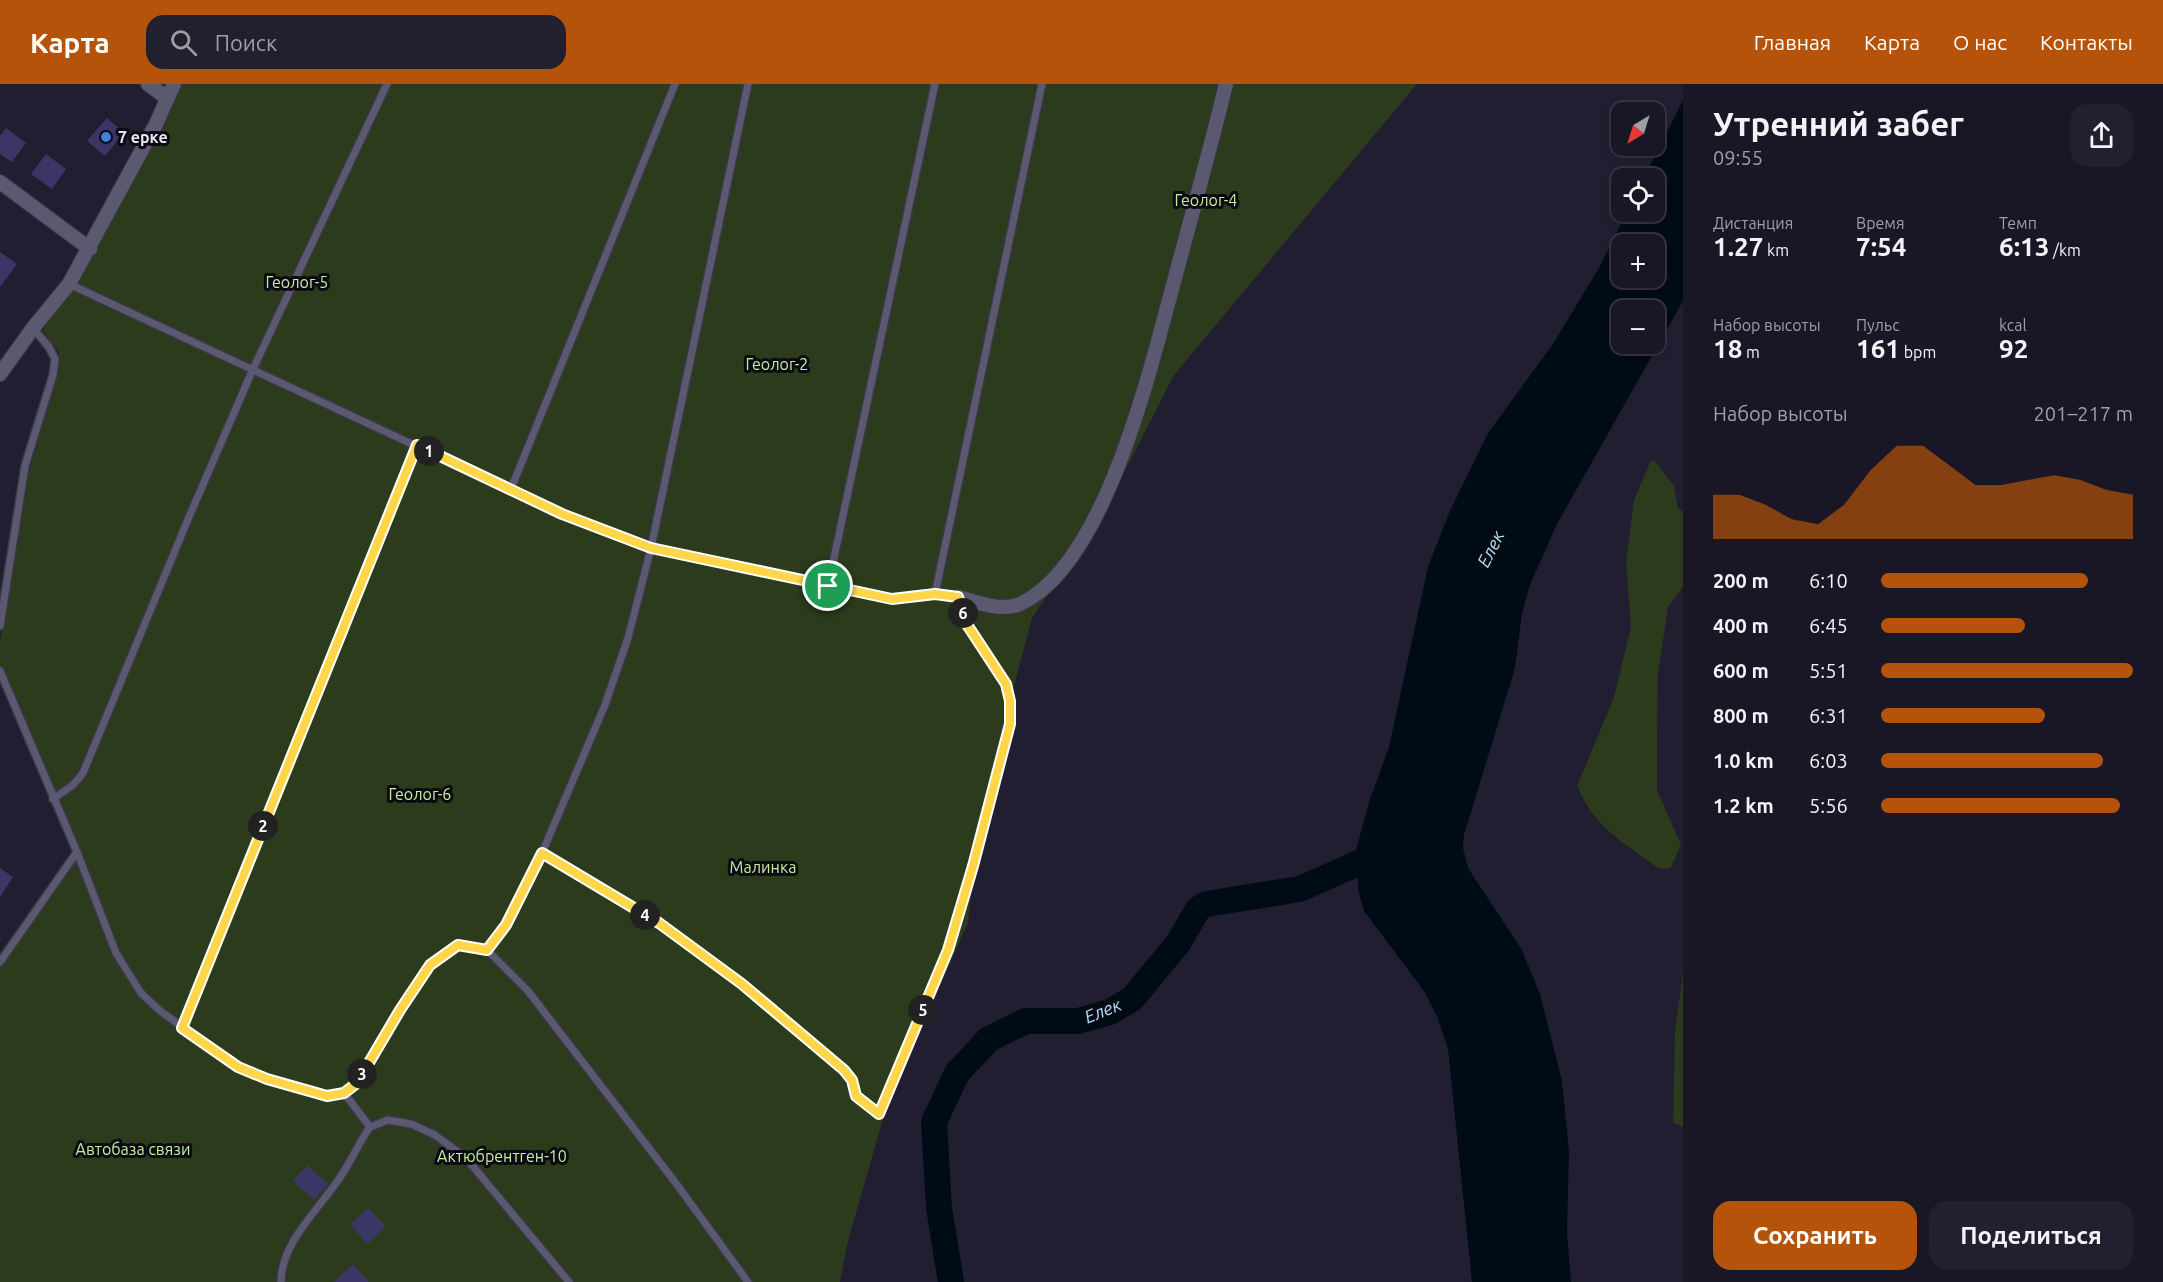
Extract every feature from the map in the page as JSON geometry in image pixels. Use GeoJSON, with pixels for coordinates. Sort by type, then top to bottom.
{"type":"FeatureCollection","features":[{"type":"Feature","properties":{"kind":"street"},"geometry":{"type":"LineString","coordinates":[[148,84],[167,99]]}},
{"type":"Feature","properties":{"kind":"street"},"geometry":{"type":"LineString","coordinates":[[0,374],[33,328],[69,285],[90,249],[174,84]]}},
{"type":"Feature","properties":{"kind":"street"},"geometry":{"type":"LineString","coordinates":[[958,597],[1000,608],[1018,605],[1033,596],[1055,579],[1074,552],[1105,498],[1124,451],[1146,383],[1226,84]]}},
{"type":"Feature","properties":{"kind":"street"},"geometry":{"type":"LineString","coordinates":[[0,182],[90,249]]}},
{"type":"Feature","properties":{"kind":"lane"},"geometry":{"type":"LineString","coordinates":[[53,799],[73,785],[83,773],[253,369],[387,84]]}},
{"type":"Feature","properties":{"kind":"lane"},"geometry":{"type":"LineString","coordinates":[[511,489],[675,84]]}},
{"type":"Feature","properties":{"kind":"lane"},"geometry":{"type":"LineString","coordinates":[[487,950],[506,925],[542,853],[605,705],[628,638],[651,548],[748,84]]}},
{"type":"Feature","properties":{"kind":"lane"},"geometry":{"type":"LineString","coordinates":[[828,586],[934,84]]}},
{"type":"Feature","properties":{"kind":"lane"},"geometry":{"type":"LineString","coordinates":[[935,594],[1042,84]]}},
{"type":"Feature","properties":{"kind":"lane"},"geometry":{"type":"LineString","coordinates":[[69,285],[562,514],[651,548],[892,599],[935,594],[958,597],[966,623],[1006,684],[1010,701],[1010,724],[973,866],[948,950],[879,1114],[856,1096],[852,1080],[844,1070],[742,984],[659,923],[542,853]]}},
{"type":"Feature","properties":{"kind":"lane"},"geometry":{"type":"LineString","coordinates":[[0,626],[25,466],[53,375],[55,358],[49,346],[33,328]]}},
{"type":"Feature","properties":{"kind":"lane"},"geometry":{"type":"LineString","coordinates":[[182,1028],[417,445]]}},
{"type":"Feature","properties":{"kind":"lane"},"geometry":{"type":"LineString","coordinates":[[0,671],[77,852],[116,953],[141,993],[182,1028],[238,1067],[267,1079],[327,1096],[344,1093],[357,1083],[400,1010],[430,965],[458,945],[487,950],[528,991],[675,1182],[748,1282]]}},
{"type":"Feature","properties":{"kind":"lane"},"geometry":{"type":"LineString","coordinates":[[0,962],[77,852]]}},
{"type":"Feature","properties":{"kind":"lane"},"geometry":{"type":"LineString","coordinates":[[344,1093],[370,1127]]}},
{"type":"Feature","properties":{"kind":"lane"},"geometry":{"type":"LineString","coordinates":[[281,1282],[281,1265],[292,1245],[341,1177],[358,1145],[370,1127],[388,1120],[411,1124],[435,1135],[466,1158],[569,1282]]}},
{"type":"Feature","properties":{"kind":"green space"},"geometry":{"type":"Polygon","coordinates":[[[172,84],[1417,84],[1174,375],[1105,510],[1032,618],[981,811],[968,923],[887,1105],[848,1241],[840,1282],[0,1282],[0,954],[64,862],[77,852],[0,676],[0,643],[27,479],[58,371],[59,352],[43,331],[47,319],[88,265],[172,84]]]}},
{"type":"Feature","properties":{"kind":"green space"},"geometry":{"type":"Polygon","coordinates":[[[1651,460],[1655,461],[1674,486],[1678,508],[1683,512],[1683,587],[1668,607],[1658,673],[1657,790],[1681,845],[1670,869],[1658,868],[1611,833],[1592,813],[1577,786],[1614,697],[1631,627],[1626,563],[1634,500],[1651,460]]]}},
{"type":"Feature","properties":{"kind":"green space"},"geometry":{"type":"Polygon","coordinates":[[[1683,973],[1683,1127],[1673,1123],[1675,1031],[1683,973]]]}},
{"type":"Feature","properties":{"kind":"water"},"geometry":{"type":"Polygon","coordinates":[[[1683,100],[1683,301],[1665,333],[1665,300],[1611,300],[1611,354],[1653,354],[1557,524],[1530,585],[1522,613],[1515,668],[1464,835],[1463,848],[1468,868],[1522,950],[1540,994],[1562,1081],[1569,1152],[1567,1232],[1571,1282],[1472,1282],[1448,1049],[1438,1019],[1424,991],[1364,911],[1358,889],[1356,850],[1369,802],[1389,747],[1428,567],[1449,513],[1488,433],[1553,344],[1611,244],[1611,288],[1665,288],[1665,234],[1616,234],[1622,222],[1665,222],[1665,168],[1649,168],[1655,156],[1665,156],[1665,136],[1683,100]]]}},
{"type":"Feature","properties":{"kind":"building","name":"7 ерке"},"geometry":{"type":"Polygon","coordinates":[[[107,118],[124,133],[105,156],[87,141],[107,118]]]}},
{"type":"Feature","properties":{"kind":"building"},"geometry":{"type":"Polygon","coordinates":[[[6,128],[26,143],[12,162],[0,154],[0,136],[6,128]]]}},
{"type":"Feature","properties":{"kind":"building"},"geometry":{"type":"Polygon","coordinates":[[[46,154],[66,169],[52,189],[31,174],[46,154]]]}},
{"type":"Feature","properties":{"kind":"building"},"geometry":{"type":"Polygon","coordinates":[[[0,252],[17,264],[0,287],[0,252]]]}},
{"type":"Feature","properties":{"kind":"building"},"geometry":{"type":"Polygon","coordinates":[[[0,868],[13,877],[0,897],[0,868]]]}},
{"type":"Feature","properties":{"kind":"building"},"geometry":{"type":"Polygon","coordinates":[[[307,1165],[328,1184],[314,1200],[293,1181],[307,1165]]]}},
{"type":"Feature","properties":{"kind":"building"},"geometry":{"type":"Polygon","coordinates":[[[369,1208],[386,1227],[367,1244],[350,1224],[369,1208]]]}},
{"type":"Feature","properties":{"kind":"building"},"geometry":{"type":"Polygon","coordinates":[[[353,1264],[369,1282],[334,1282],[353,1264]]]}},
{"type":"Feature","properties":{"kind":"waterway","name":"Елек"},"geometry":{"type":"LineString","coordinates":[[951,1282],[939,1208],[934,1122],[957,1073],[989,1039],[1026,1021],[1078,1021],[1110,1012],[1132,999],[1179,942],[1198,909],[1206,904],[1300,889],[1356,864],[1389,854]]}},
{"type":"Feature","properties":{"kind":"place","name":"7 ерке"},"geometry":{"type":"Point","coordinates":[106,137]}},
{"type":"Feature","properties":{"kind":"route"},"geometry":{"type":"LineString","coordinates":[[417,445],[562,514],[651,548],[828,586],[892,599],[935,594],[958,597],[966,623],[1006,684],[1010,701],[1010,724],[973,866],[948,950],[879,1114],[856,1096],[852,1080],[844,1070],[742,984],[659,923],[542,853],[506,925],[487,950],[458,945],[430,965],[400,1010],[357,1083],[344,1093],[327,1096],[267,1079],[238,1067],[182,1028],[417,445]]}},
{"type":"Feature","properties":{"kind":"park label","name":"Геолог-4"},"geometry":{"type":"Point","coordinates":[1206,200]}},
{"type":"Feature","properties":{"kind":"park label","name":"Геолог-5"},"geometry":{"type":"Point","coordinates":[297,282]}},
{"type":"Feature","properties":{"kind":"park label","name":"Геолог-2"},"geometry":{"type":"Point","coordinates":[777,364]}},
{"type":"Feature","properties":{"kind":"park label","name":"Геолог-6"},"geometry":{"type":"Point","coordinates":[420,794]}},
{"type":"Feature","properties":{"kind":"park label","name":"Малинка"},"geometry":{"type":"Point","coordinates":[763,867]}},
{"type":"Feature","properties":{"kind":"park label","name":"Автобаза связи"},"geometry":{"type":"Point","coordinates":[133,1149]}},
{"type":"Feature","properties":{"kind":"park label","name":"Актюбрентген-10"},"geometry":{"type":"Point","coordinates":[502,1156]}}]}
